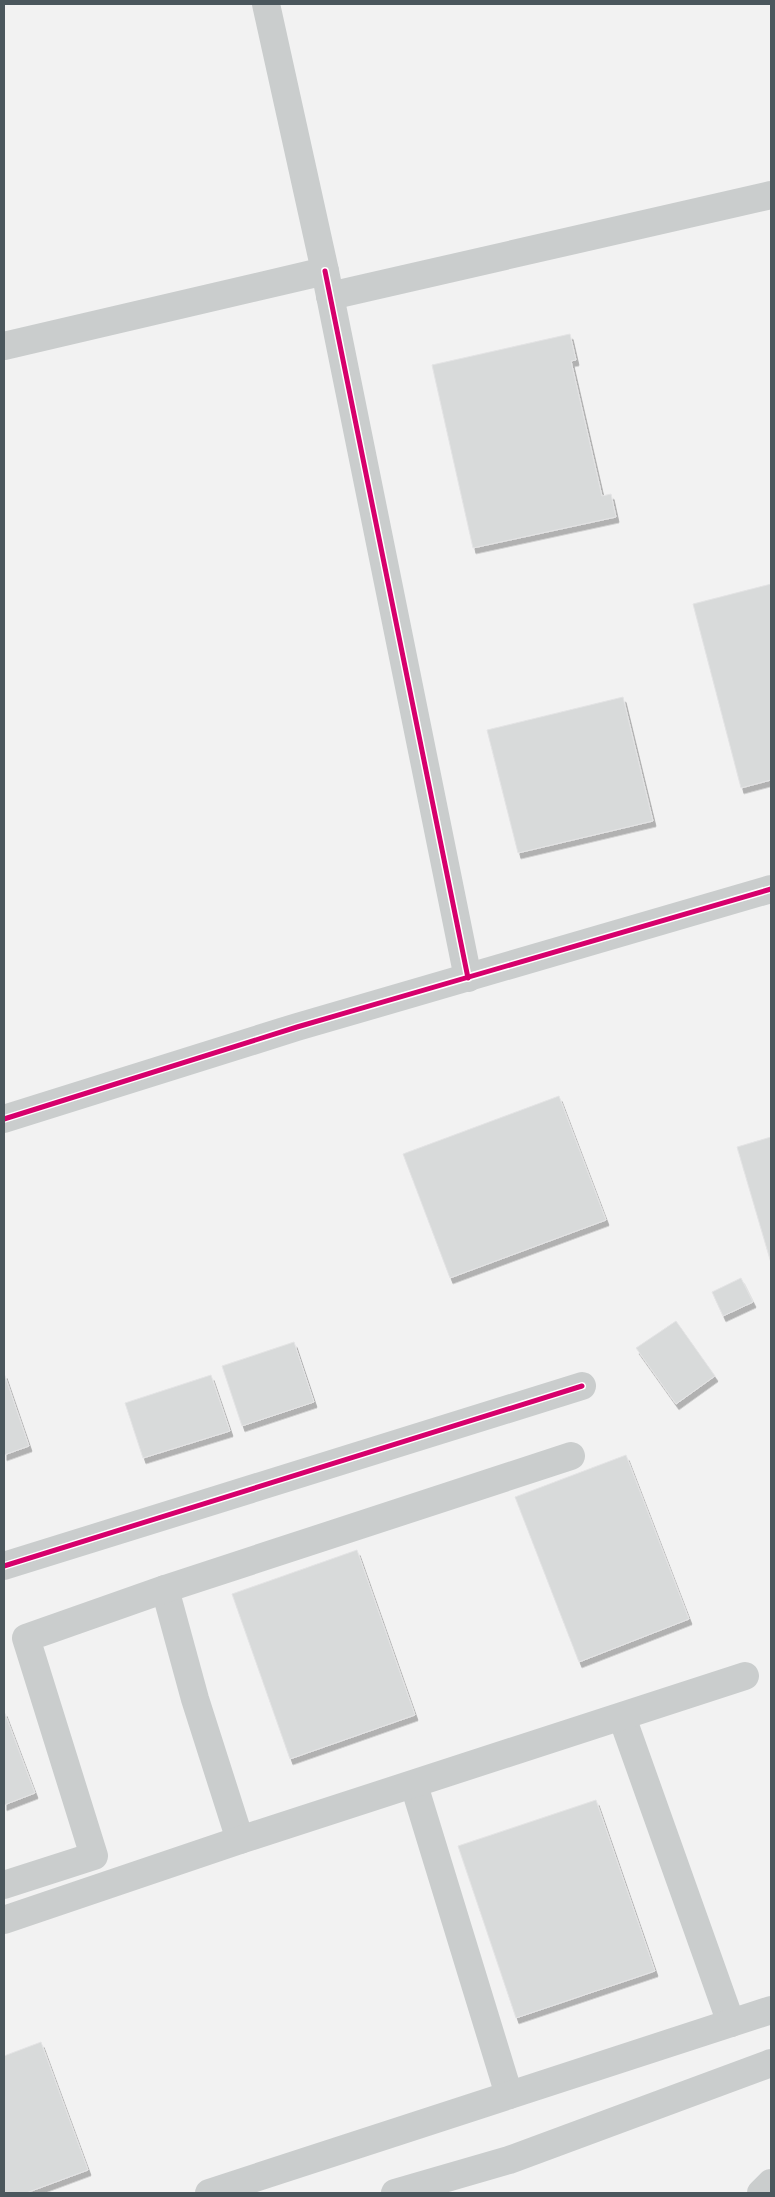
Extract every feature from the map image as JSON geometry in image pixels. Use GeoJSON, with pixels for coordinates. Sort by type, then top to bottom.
{"type":"FeatureCollection","features":[{"type":"Feature","properties":{"kind":"street"},"geometry":{"type":"LineString","coordinates":[[266,4],[327,284],[468,978]]}},
{"type":"Feature","properties":{"kind":"street"},"geometry":{"type":"LineString","coordinates":[[4,346],[327,284],[771,195]]}},
{"type":"Feature","properties":{"kind":"street"},"geometry":{"type":"LineString","coordinates":[[4,1120],[297,1027],[771,889]]}},
{"type":"Feature","properties":{"kind":"street"},"geometry":{"type":"LineString","coordinates":[[4,1566],[582,1386]]}},
{"type":"Feature","properties":{"kind":"street"},"geometry":{"type":"LineString","coordinates":[[4,1885],[94,1856],[26,1638],[165,1589],[570,1456]]}},
{"type":"Feature","properties":{"kind":"street"},"geometry":{"type":"LineString","coordinates":[[165,1589],[195,1699],[240,1840]]}},
{"type":"Feature","properties":{"kind":"street"},"geometry":{"type":"LineString","coordinates":[[4,1920],[240,1840],[745,1676]]}},
{"type":"Feature","properties":{"kind":"street"},"geometry":{"type":"LineString","coordinates":[[622,1717],[730,2023]]}},
{"type":"Feature","properties":{"kind":"street"},"geometry":{"type":"LineString","coordinates":[[414,1785],[509,2095]]}},
{"type":"Feature","properties":{"kind":"street"},"geometry":{"type":"LineString","coordinates":[[209,2193],[771,2010]]}},
{"type":"Feature","properties":{"kind":"street"},"geometry":{"type":"LineString","coordinates":[[395,2193],[509,2160],[771,2064]]}},
{"type":"Feature","properties":{"kind":"street"},"geometry":{"type":"LineString","coordinates":[[761,2193],[771,2184]]}},
{"type":"Feature","properties":{"kind":"building"},"geometry":{"type":"Polygon","coordinates":[[[570,334],[576,360],[571,361],[602,496],[611,494],[616,517],[473,548],[432,365],[570,334]]]}},
{"type":"Feature","properties":{"kind":"building"},"geometry":{"type":"Polygon","coordinates":[[[771,584],[771,780],[741,788],[693,604],[771,584]]]}},
{"type":"Feature","properties":{"kind":"building"},"geometry":{"type":"Polygon","coordinates":[[[623,697],[653,821],[518,853],[487,730],[623,697]]]}},
{"type":"Feature","properties":{"kind":"building"},"geometry":{"type":"Polygon","coordinates":[[[559,1096],[606,1220],[450,1278],[403,1154],[559,1096]]]}},
{"type":"Feature","properties":{"kind":"building"},"geometry":{"type":"Polygon","coordinates":[[[771,1137],[771,1263],[737,1147],[771,1137]]]}},
{"type":"Feature","properties":{"kind":"building"},"geometry":{"type":"Polygon","coordinates":[[[741,1278],[753,1302],[723,1316],[712,1292],[741,1278]]]}},
{"type":"Feature","properties":{"kind":"building"},"geometry":{"type":"Polygon","coordinates":[[[676,1321],[715,1376],[676,1404],[636,1348],[676,1321]]]}},
{"type":"Feature","properties":{"kind":"building"},"geometry":{"type":"Polygon","coordinates":[[[294,1342],[314,1402],[242,1426],[222,1366],[294,1342]]]}},
{"type":"Feature","properties":{"kind":"building"},"geometry":{"type":"Polygon","coordinates":[[[4,1373],[29,1446],[4,1455],[4,1373]]]}},
{"type":"Feature","properties":{"kind":"building"},"geometry":{"type":"Polygon","coordinates":[[[211,1375],[230,1431],[143,1458],[125,1403],[211,1375]]]}},
{"type":"Feature","properties":{"kind":"building"},"geometry":{"type":"Polygon","coordinates":[[[626,1455],[689,1619],[579,1662],[515,1497],[626,1455]]]}},
{"type":"Feature","properties":{"kind":"building"},"geometry":{"type":"Polygon","coordinates":[[[357,1550],[415,1715],[290,1759],[232,1594],[357,1550]]]}},
{"type":"Feature","properties":{"kind":"building"},"geometry":{"type":"Polygon","coordinates":[[[4,1711],[35,1793],[4,1805],[4,1711]]]}},
{"type":"Feature","properties":{"kind":"building"},"geometry":{"type":"Polygon","coordinates":[[[596,1800],[655,1971],[516,2018],[458,1846],[596,1800]]]}},
{"type":"Feature","properties":{"kind":"building"},"geometry":{"type":"Polygon","coordinates":[[[41,2042],[88,2170],[26,2193],[4,2193],[4,2056],[41,2042]]]}},
{"type":"Feature","properties":{"kind":"cycle path"},"geometry":{"type":"LineString","coordinates":[[325,271],[468,978]]}},
{"type":"Feature","properties":{"kind":"cycle path"},"geometry":{"type":"LineString","coordinates":[[4,1119],[297,1027],[771,889]]}},
{"type":"Feature","properties":{"kind":"cycle path"},"geometry":{"type":"LineString","coordinates":[[4,1566],[582,1386]]}}]}
